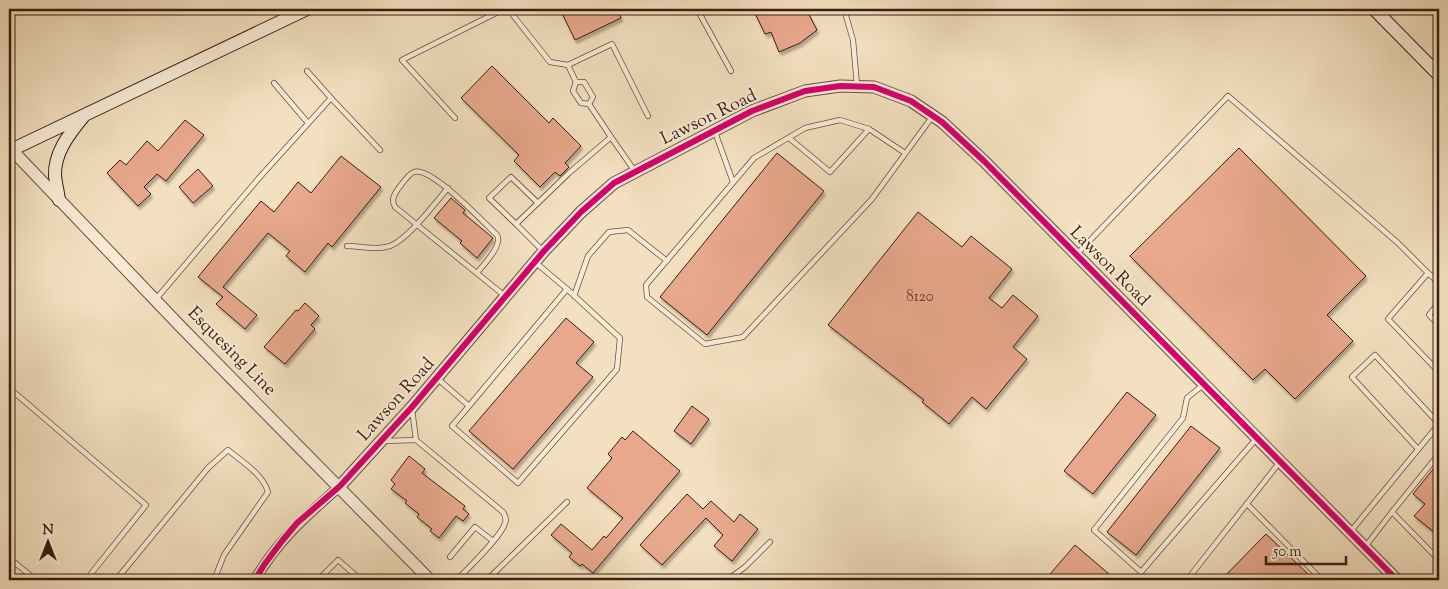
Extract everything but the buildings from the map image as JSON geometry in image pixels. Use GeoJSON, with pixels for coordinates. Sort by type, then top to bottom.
{"type":"FeatureCollection","features":[{"type":"Feature","properties":{"kind":"main road"},"geometry":{"type":"LineString","coordinates":[[10,149],[307,9]]}},
{"type":"Feature","properties":{"kind":"main road"},"geometry":{"type":"LineString","coordinates":[[1374,9],[1439,75]]}},
{"type":"Feature","properties":{"kind":"main road"},"geometry":{"type":"LineString","coordinates":[[59,200],[55,176],[56,164],[71,132],[86,113]]}},
{"type":"Feature","properties":{"kind":"street","name":"Lawson Road"},"geometry":{"type":"LineString","coordinates":[[255,580],[282,540],[298,523],[340,486],[381,442],[535,262],[581,212],[614,183],[752,111],[805,92],[857,85],[874,87],[911,101],[942,122],[984,161],[1350,532],[1393,579]]}},
{"type":"Feature","properties":{"kind":"street","name":"Esquesing Line"},"geometry":{"type":"LineString","coordinates":[[10,149],[155,300],[340,486],[430,580]]}},
{"type":"Feature","properties":{"kind":"lane"},"geometry":{"type":"LineString","coordinates":[[455,118],[402,60],[504,9]]}},
{"type":"Feature","properties":{"kind":"lane"},"geometry":{"type":"LineString","coordinates":[[508,9],[550,62],[568,65],[612,44],[648,116]]}},
{"type":"Feature","properties":{"kind":"lane"},"geometry":{"type":"LineString","coordinates":[[697,9],[731,71]]}},
{"type":"Feature","properties":{"kind":"lane"},"geometry":{"type":"LineString","coordinates":[[844,9],[853,40],[857,85]]}},
{"type":"Feature","properties":{"kind":"lane"},"geometry":{"type":"LineString","coordinates":[[568,65],[576,82],[573,90],[581,103],[589,104],[635,172]]}},
{"type":"Feature","properties":{"kind":"lane"},"geometry":{"type":"LineString","coordinates":[[307,71],[380,150]]}},
{"type":"Feature","properties":{"kind":"lane"},"geometry":{"type":"LineString","coordinates":[[576,82],[584,82],[589,89],[593,97],[589,104]]}},
{"type":"Feature","properties":{"kind":"lane"},"geometry":{"type":"LineString","coordinates":[[274,83],[308,123]]}},
{"type":"Feature","properties":{"kind":"lane"},"geometry":{"type":"LineString","coordinates":[[1076,255],[1228,96],[1398,243],[1439,283]]}},
{"type":"Feature","properties":{"kind":"lane"},"geometry":{"type":"LineString","coordinates":[[155,300],[331,98]]}},
{"type":"Feature","properties":{"kind":"lane"},"geometry":{"type":"LineString","coordinates":[[905,154],[869,129],[840,120],[805,128],[754,158],[646,285],[647,297],[705,344],[743,337],[872,199],[933,116]]}},
{"type":"Feature","properties":{"kind":"lane"},"geometry":{"type":"LineString","coordinates":[[789,138],[830,172],[869,129]]}},
{"type":"Feature","properties":{"kind":"lane"},"geometry":{"type":"LineString","coordinates":[[715,130],[733,182]]}},
{"type":"Feature","properties":{"kind":"lane"},"geometry":{"type":"LineString","coordinates":[[516,224],[611,137]]}},
{"type":"Feature","properties":{"kind":"lane"},"geometry":{"type":"LineString","coordinates":[[477,273],[498,244],[499,238],[448,188],[424,172],[410,174],[395,193],[393,203],[395,207],[506,297]]}},
{"type":"Feature","properties":{"kind":"lane"},"geometry":{"type":"LineString","coordinates":[[538,202],[511,176],[489,198],[544,252]]}},
{"type":"Feature","properties":{"kind":"lane"},"geometry":{"type":"LineString","coordinates":[[347,246],[385,248],[395,244],[416,224],[448,188]]}},
{"type":"Feature","properties":{"kind":"lane"},"geometry":{"type":"LineString","coordinates":[[574,296],[588,256],[609,232],[628,230],[667,261]]}},
{"type":"Feature","properties":{"kind":"lane"},"geometry":{"type":"LineString","coordinates":[[535,262],[566,289],[574,296],[620,338],[617,369],[518,483],[452,426],[566,289]]}},
{"type":"Feature","properties":{"kind":"lane"},"geometry":{"type":"LineString","coordinates":[[1428,272],[1388,319],[1439,372]]}},
{"type":"Feature","properties":{"kind":"lane"},"geometry":{"type":"LineString","coordinates":[[1439,302],[1429,315],[1439,325]]}},
{"type":"Feature","properties":{"kind":"lane"},"geometry":{"type":"LineString","coordinates":[[1350,532],[1439,424],[1376,355],[1352,378],[1418,449]]}},
{"type":"Feature","properties":{"kind":"lane"},"geometry":{"type":"LineString","coordinates":[[437,378],[469,406]]}},
{"type":"Feature","properties":{"kind":"lane"},"geometry":{"type":"LineString","coordinates":[[1204,384],[1187,398],[1183,418],[1094,530],[1141,572],[1257,438]]}},
{"type":"Feature","properties":{"kind":"lane"},"geometry":{"type":"LineString","coordinates":[[9,388],[146,505],[86,580]]}},
{"type":"Feature","properties":{"kind":"lane"},"geometry":{"type":"LineString","coordinates":[[412,407],[416,440]]}},
{"type":"Feature","properties":{"kind":"lane"},"geometry":{"type":"LineString","coordinates":[[381,442],[416,440],[503,512],[506,519],[505,526],[458,580]]}},
{"type":"Feature","properties":{"kind":"lane"},"geometry":{"type":"LineString","coordinates":[[116,580],[208,468],[228,450],[259,477],[266,485],[268,492],[224,554],[214,580]]}},
{"type":"Feature","properties":{"kind":"lane"},"geometry":{"type":"LineString","coordinates":[[1365,548],[1439,454]]}},
{"type":"Feature","properties":{"kind":"lane"},"geometry":{"type":"LineString","coordinates":[[1187,580],[1280,462]]}},
{"type":"Feature","properties":{"kind":"lane"},"geometry":{"type":"LineString","coordinates":[[488,580],[567,502]]}},
{"type":"Feature","properties":{"kind":"lane"},"geometry":{"type":"LineString","coordinates":[[1247,504],[1322,580]]}},
{"type":"Feature","properties":{"kind":"lane"},"geometry":{"type":"LineString","coordinates":[[1392,512],[1439,560]]}},
{"type":"Feature","properties":{"kind":"lane"},"geometry":{"type":"LineString","coordinates":[[450,557],[475,527],[493,541]]}},
{"type":"Feature","properties":{"kind":"lane"},"geometry":{"type":"LineString","coordinates":[[727,580],[746,567],[770,542]]}},
{"type":"Feature","properties":{"kind":"lane"},"geometry":{"type":"LineString","coordinates":[[9,558],[36,580]]}},
{"type":"Feature","properties":{"kind":"lane"},"geometry":{"type":"LineString","coordinates":[[318,580],[338,560],[361,580]]}},
{"type":"Feature","properties":{"kind":"lane"},"geometry":{"type":"LineString","coordinates":[[1435,580],[1439,575]]}},
{"type":"Feature","properties":{"kind":"cycle path"},"geometry":{"type":"LineString","coordinates":[[255,580],[264,565],[297,523],[340,486],[412,407],[544,251],[581,212],[614,183],[752,111],[805,91],[840,86],[874,87],[911,101],[942,122],[984,161],[1397,580]]}}]}
